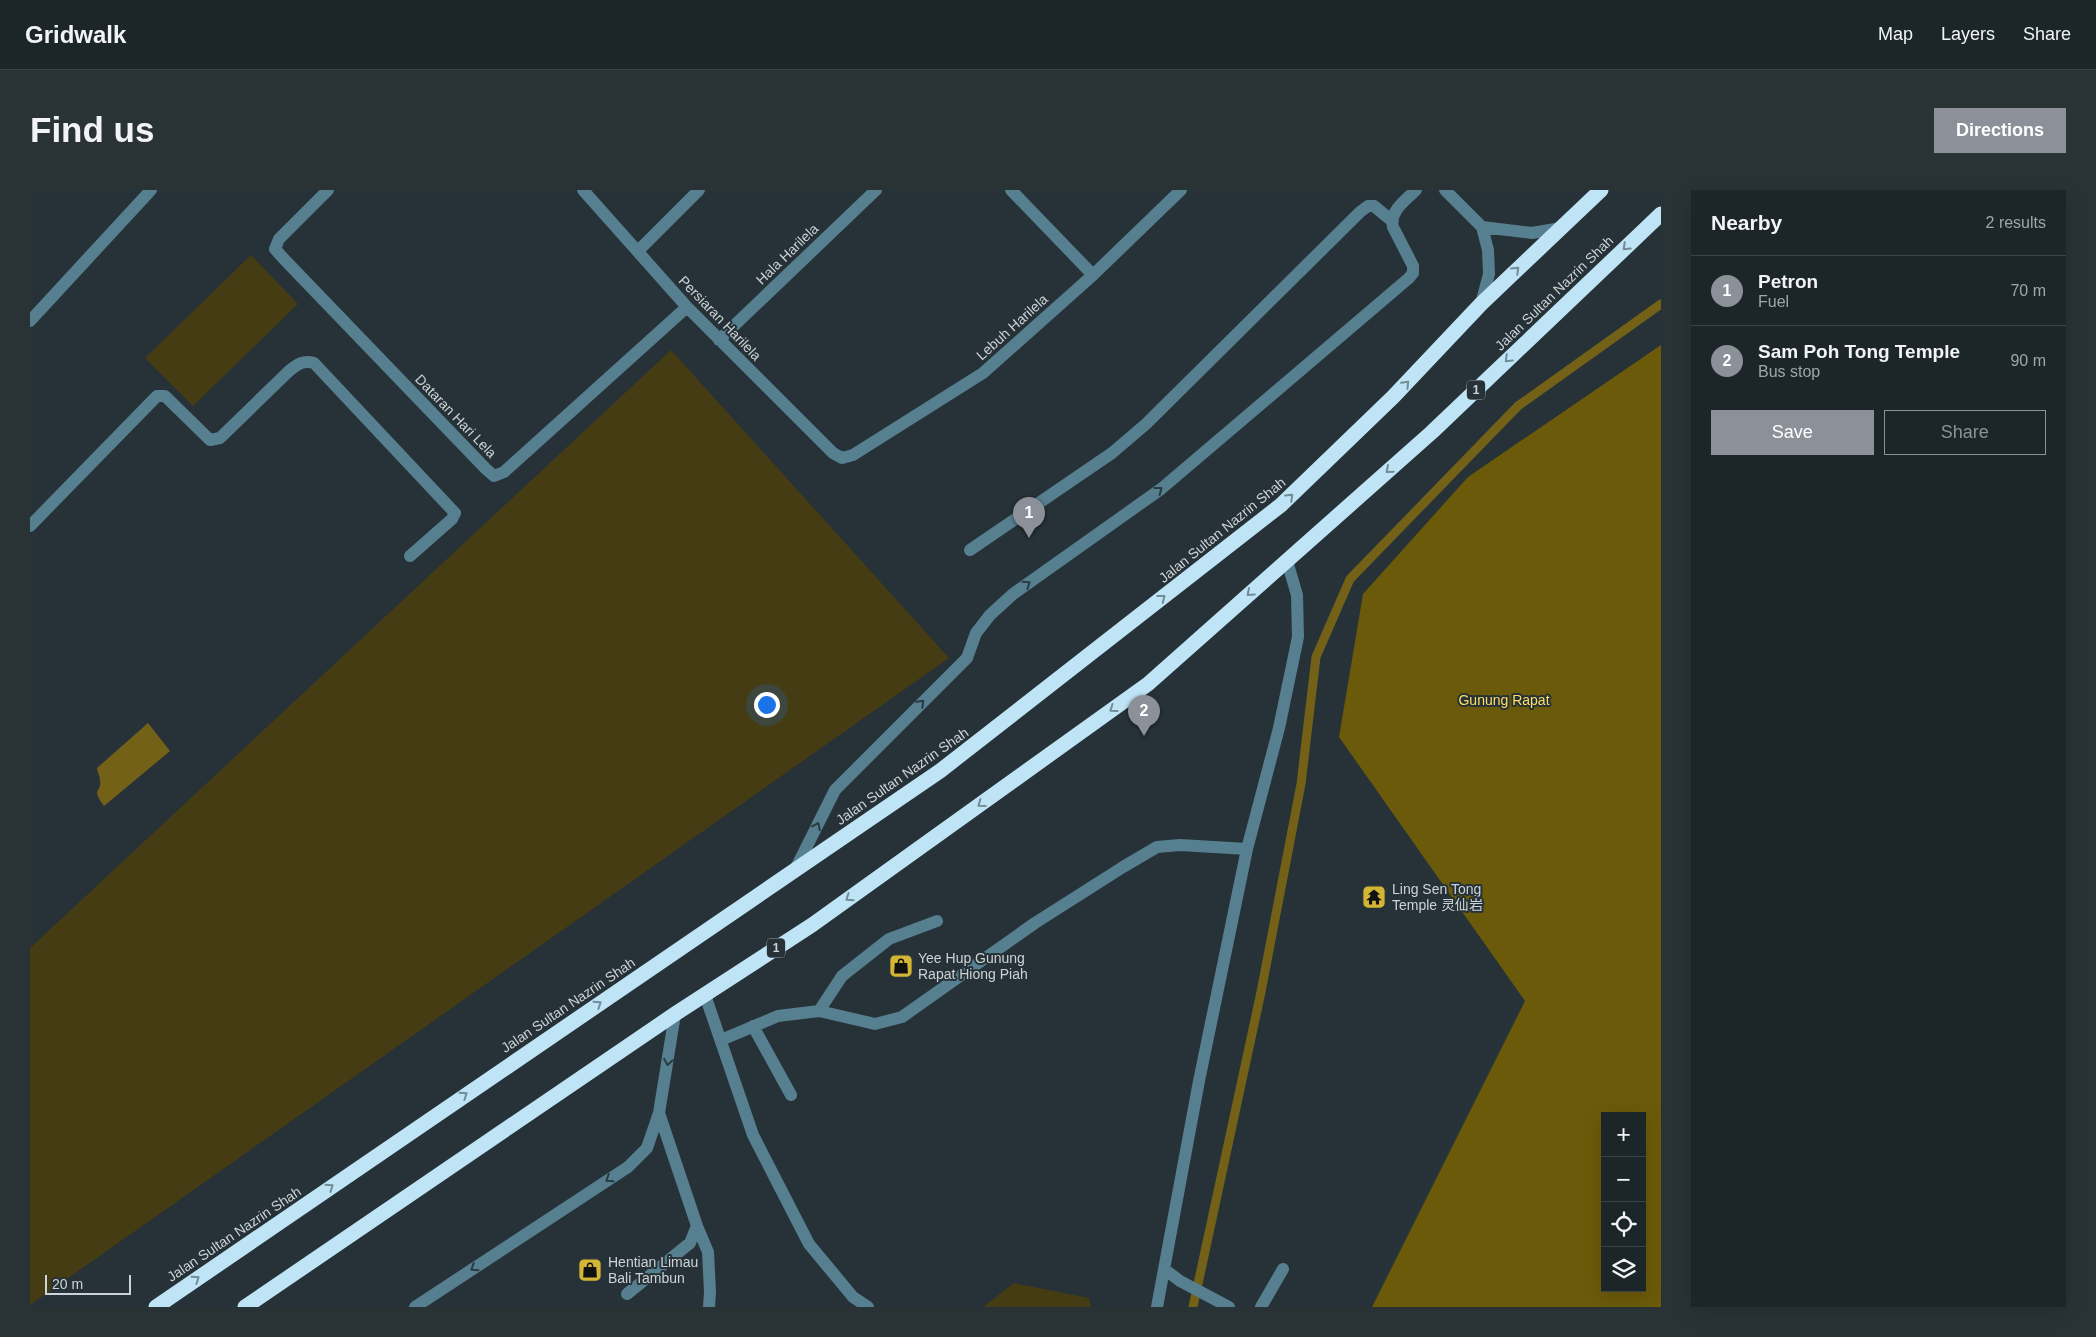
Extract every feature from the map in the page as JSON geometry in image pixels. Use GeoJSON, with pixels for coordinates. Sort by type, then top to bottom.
{"type":"FeatureCollection","features":[{"type":"Feature","properties":{"kind":"highway","name":"Jalan Sultan Nazrin Shah"},"geometry":{"type":"LineString","coordinates":[[156,1307],[940,771],[1281,505],[1393,398],[1481,304],[1601,190]]}},
{"type":"Feature","properties":{"kind":"highway","name":"Jalan Sultan Nazrin Shah"},"geometry":{"type":"LineString","coordinates":[[245,1307],[675,1014],[812,924],[1148,684],[1432,432],[1661,214]]}},
{"type":"Feature","properties":{"kind":"street"},"geometry":{"type":"LineString","coordinates":[[30,321],[151,190]]}},
{"type":"Feature","properties":{"kind":"street","name":"Dataran Hari Lela"},"geometry":{"type":"LineString","coordinates":[[328,190],[279,238],[276,249],[282,258],[494,476],[504,472],[687,308]]}},
{"type":"Feature","properties":{"kind":"street","name":"Persiaran Harilela"},"geometry":{"type":"LineString","coordinates":[[583,190],[687,308],[833,453],[842,458]]}},
{"type":"Feature","properties":{"kind":"street"},"geometry":{"type":"LineString","coordinates":[[638,251],[699,190]]}},
{"type":"Feature","properties":{"kind":"street","name":"Hala Harilela"},"geometry":{"type":"LineString","coordinates":[[719,340],[876,190]]}},
{"type":"Feature","properties":{"kind":"street"},"geometry":{"type":"LineString","coordinates":[[1011,190],[1093,275]]}},
{"type":"Feature","properties":{"kind":"street","name":"Lebuh Harilela"},"geometry":{"type":"LineString","coordinates":[[842,458],[853,455],[983,373],[1093,275],[1180,190]]}},
{"type":"Feature","properties":{"kind":"street"},"geometry":{"type":"LineString","coordinates":[[1391,220],[1394,213],[1416,190]]}},
{"type":"Feature","properties":{"kind":"street"},"geometry":{"type":"LineString","coordinates":[[1445,190],[1482,227],[1488,250],[1489,274],[1481,304]]}},
{"type":"Feature","properties":{"kind":"street"},"geometry":{"type":"LineString","coordinates":[[795,870],[835,790],[967,658],[976,633],[990,615],[1013,594],[1161,489],[1409,278],[1413,273],[1413,266],[1391,220],[1374,206],[1368,206],[1364,209],[1146,424],[1112,453],[970,550]]}},
{"type":"Feature","properties":{"kind":"street"},"geometry":{"type":"LineString","coordinates":[[1482,227],[1532,233],[1561,228]]}},
{"type":"Feature","properties":{"kind":"street"},"geometry":{"type":"LineString","coordinates":[[30,526],[157,396],[166,396],[210,440],[220,438],[290,371],[301,362],[309,362],[314,363],[455,513],[452,519],[410,556]]}},
{"type":"Feature","properties":{"kind":"street"},"geometry":{"type":"LineString","coordinates":[[1157,1307],[1199,1081],[1247,849],[1279,728],[1298,637],[1296,595],[1287,561]]}},
{"type":"Feature","properties":{"kind":"street"},"geometry":{"type":"LineString","coordinates":[[720,1040],[778,1016],[819,1011],[876,1024],[902,1017],[1035,923],[1122,867],[1158,848],[1180,846],[1247,849]]}},
{"type":"Feature","properties":{"kind":"street"},"geometry":{"type":"LineString","coordinates":[[819,1011],[842,976],[889,939],[937,921]]}},
{"type":"Feature","properties":{"kind":"street"},"geometry":{"type":"LineString","coordinates":[[705,995],[753,1135],[809,1244],[853,1297],[868,1307]]}},
{"type":"Feature","properties":{"kind":"street"},"geometry":{"type":"LineString","coordinates":[[415,1307],[628,1166],[647,1148],[659,1114],[675,1014]]}},
{"type":"Feature","properties":{"kind":"street"},"geometry":{"type":"LineString","coordinates":[[753,1026],[791,1095]]}},
{"type":"Feature","properties":{"kind":"street"},"geometry":{"type":"LineString","coordinates":[[659,1114],[697,1226],[708,1252],[710,1292],[708,1307]]}},
{"type":"Feature","properties":{"kind":"street"},"geometry":{"type":"LineString","coordinates":[[626,1294],[690,1243],[697,1226]]}},
{"type":"Feature","properties":{"kind":"street"},"geometry":{"type":"LineString","coordinates":[[1164,1269],[1180,1281],[1224,1304]]}},
{"type":"Feature","properties":{"kind":"street"},"geometry":{"type":"LineString","coordinates":[[1261,1307],[1283,1269]]}},
{"type":"Feature","properties":{"kind":"shaded area"},"geometry":{"type":"Polygon","coordinates":[[[251,255],[298,304],[193,406],[145,358],[251,255]]]}},
{"type":"Feature","properties":{"kind":"shaded area"},"geometry":{"type":"Polygon","coordinates":[[[671,350],[949,658],[30,1305],[30,948],[671,350]]]}},
{"type":"Feature","properties":{"kind":"shaded area"},"geometry":{"type":"Polygon","coordinates":[[[148,723],[170,751],[104,806],[97,793],[100,778],[97,768],[148,723]]]}},
{"type":"Feature","properties":{"kind":"shaded area"},"geometry":{"type":"Polygon","coordinates":[[[1014,1283],[1089,1298],[1091,1307],[983,1307],[1014,1283]]]}},
{"type":"Feature","properties":{"kind":"green space","name":"Gunung Rapat"},"geometry":{"type":"Polygon","coordinates":[[[1661,345],[1661,1307],[1372,1307],[1525,1001],[1339,737],[1363,594],[1468,477],[1661,345]]]}},
{"type":"Feature","properties":{"kind":"waterway"},"geometry":{"type":"LineString","coordinates":[[1193,1307],[1261,992],[1301,784],[1316,657],[1350,579],[1518,406],[1661,304]]}},
{"type":"Feature","properties":{"kind":"place","name":"Petron"},"geometry":{"type":"Point","coordinates":[1029,538]}},
{"type":"Feature","properties":{"kind":"place","name":"Sam Poh Tong Temple"},"geometry":{"type":"Point","coordinates":[1144,736]}},
{"type":"Feature","properties":{"kind":"place","name":"Ling Sen Tong Temple 灵仙岩"},"geometry":{"type":"Point","coordinates":[1374,897]}},
{"type":"Feature","properties":{"kind":"place","name":"Yee Hup Gunung Rapat Hiong Piah"},"geometry":{"type":"Point","coordinates":[901,966]}},
{"type":"Feature","properties":{"kind":"place","name":"Hentian Limau Bali Tambun"},"geometry":{"type":"Point","coordinates":[590,1270]}}]}
